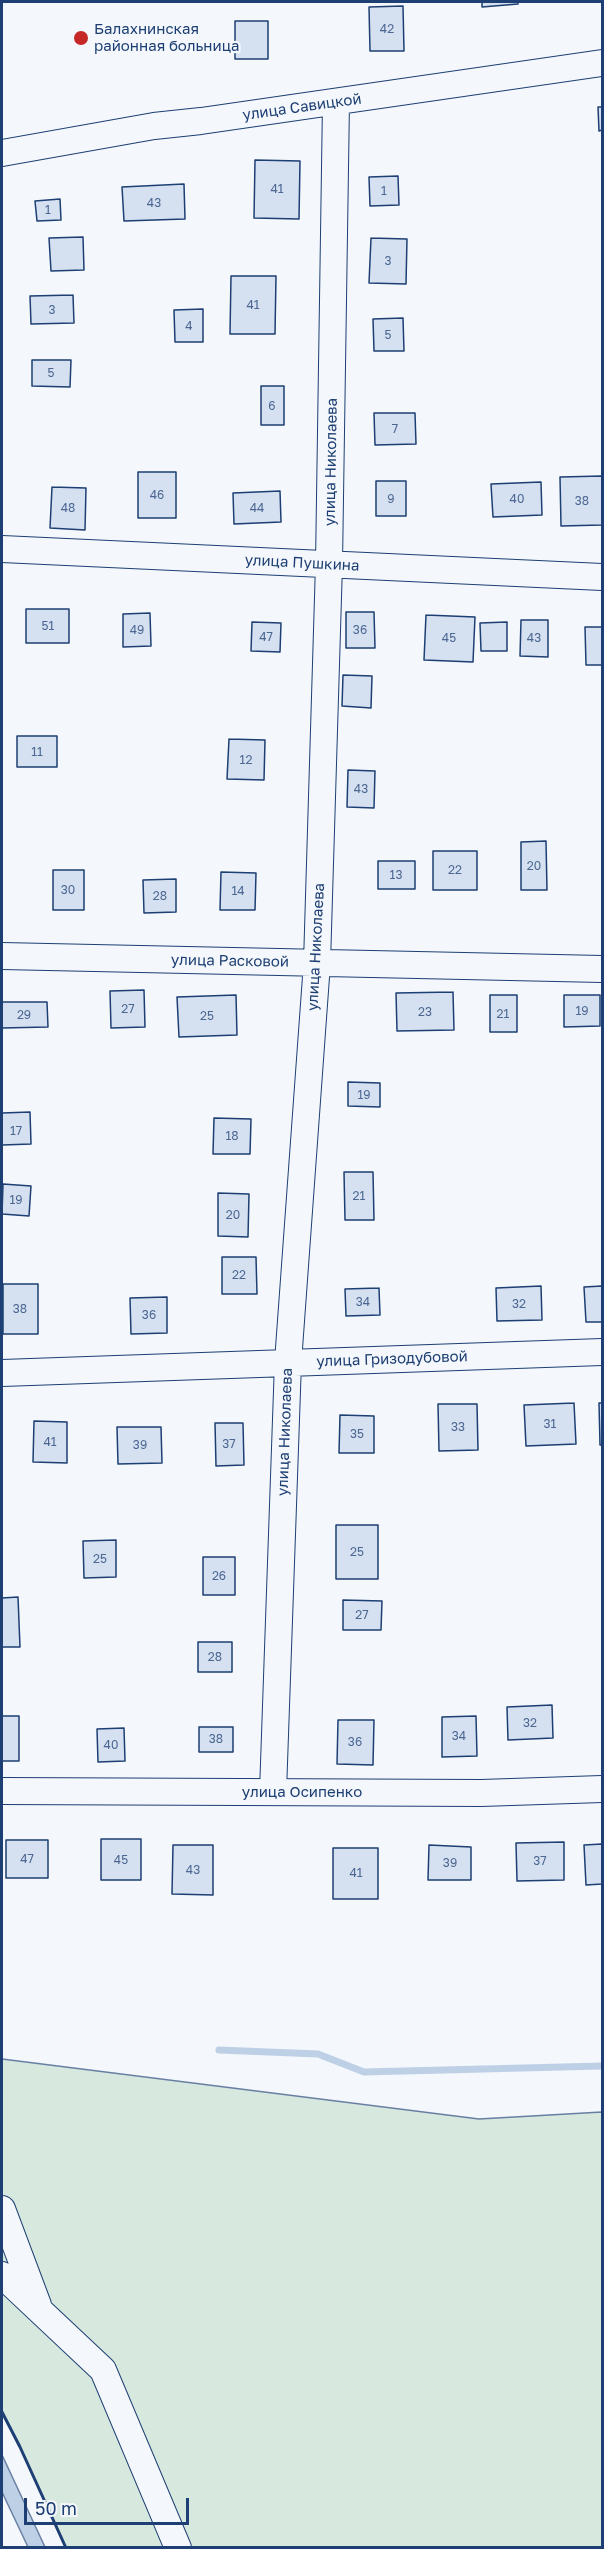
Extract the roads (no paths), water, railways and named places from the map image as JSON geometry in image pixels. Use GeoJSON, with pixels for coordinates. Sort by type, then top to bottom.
{"type":"FeatureCollection","features":[{"type":"Feature","properties":{"kind":"street","name":"улица Савицкой"},"geometry":{"type":"LineString","coordinates":[[2,153],[154,126],[603,63]]}},
{"type":"Feature","properties":{"kind":"street","name":"улица Николаева"},"geometry":{"type":"LineString","coordinates":[[273,1792],[288,1362],[317,963],[329,564],[336,102]]}},
{"type":"Feature","properties":{"kind":"street","name":"улица Пушкина"},"geometry":{"type":"LineString","coordinates":[[2,549],[603,577]]}},
{"type":"Feature","properties":{"kind":"street","name":"улица Расковой"},"geometry":{"type":"LineString","coordinates":[[2,956],[603,969]]}},
{"type":"Feature","properties":{"kind":"street","name":"улица Гризодубовой"},"geometry":{"type":"LineString","coordinates":[[2,1372],[603,1352]]}},
{"type":"Feature","properties":{"kind":"street","name":"улица Осипенко"},"geometry":{"type":"LineString","coordinates":[[2,1791],[481,1793],[603,1789]]}},
{"type":"Feature","properties":{"kind":"street"},"geometry":{"type":"LineString","coordinates":[[2,2209],[40,2311]]}},
{"type":"Feature","properties":{"kind":"street"},"geometry":{"type":"LineString","coordinates":[[2,2275],[103,2370],[178,2547]]}},
{"type":"Feature","properties":{"kind":"water"},"geometry":{"type":"Polygon","coordinates":[[[2,2455],[45,2547],[28,2547],[2,2492],[2,2455]]]}},
{"type":"Feature","properties":{"kind":"waterway"},"geometry":{"type":"LineString","coordinates":[[219,2050],[318,2054],[364,2072],[602,2066]]}},
{"type":"Feature","properties":{"kind":"place","name":"Балахнинская районная больница"},"geometry":{"type":"Point","coordinates":[81,38]}}]}
